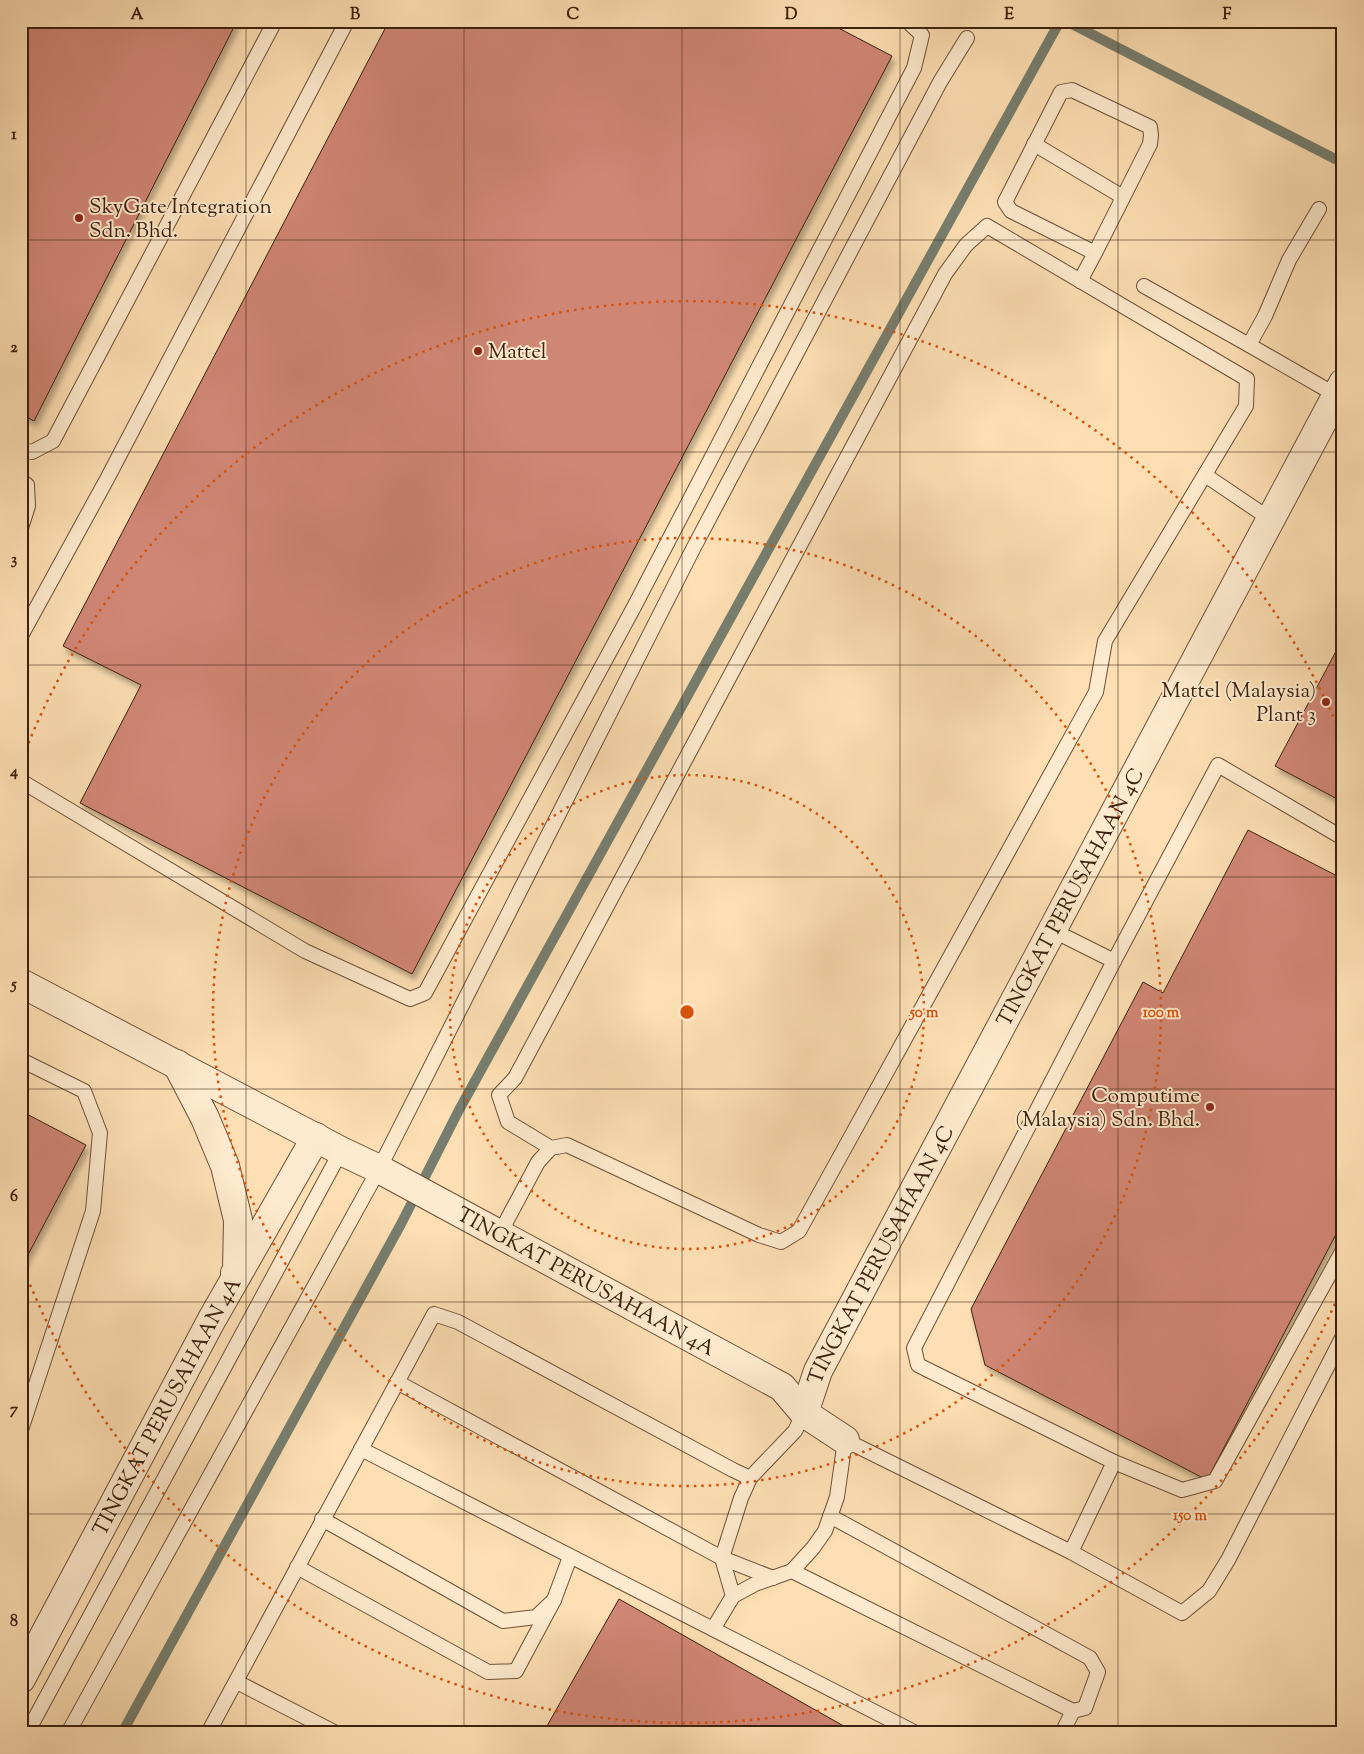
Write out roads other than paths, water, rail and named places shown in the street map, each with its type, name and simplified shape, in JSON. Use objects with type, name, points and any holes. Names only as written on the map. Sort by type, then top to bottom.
[{"type":"street","name":"TINGKAT PERUSAHAAN 4C","points":[[804,1413],[818,1371],[1339,389]]},
{"type":"street","name":"TINGKAT PERUSAHAAN 4A","points":[[21,983],[500,1233],[782,1387],[804,1413],[845,1440]]},
{"type":"street","points":[[177,1064],[205,1118],[225,1166],[238,1220],[237,1270],[211,1321]]},
{"type":"street","name":"TINGKAT PERUSAHAAN 4A","points":[[21,1679],[211,1321],[316,1137]]},
{"type":"lane","points":[[21,450],[32,452],[53,441],[274,21]]},
{"type":"lane","points":[[21,636],[108,479],[346,21]]},
{"type":"lane","points":[[21,781],[304,951],[410,1000],[425,993],[634,607],[914,68],[922,35],[907,21]]},
{"type":"lane","points":[[68,1733],[379,1169],[693,549],[940,82],[967,38]]},
{"type":"lane","points":[[1080,281],[1095,253],[1150,144],[1151,135],[1150,127],[1072,90],[1061,92],[1005,202],[1011,211],[1095,253]]},
{"type":"lane","points":[[1034,144],[1123,197]]},
{"type":"lane","points":[[1249,345],[1265,316],[1289,260],[1319,209]]},
{"type":"lane","points":[[500,1233],[538,1162],[551,1148],[567,1145],[759,1235],[781,1242],[799,1231],[1096,692],[1105,641],[1246,406],[1247,379],[987,226],[966,245],[945,274],[515,1078],[499,1095],[508,1122],[551,1148]]},
{"type":"lane","points":[[1144,286],[1249,345],[1339,389]]},
{"type":"lane","points":[[1205,475],[1270,519]]},
{"type":"lane","points":[[21,482],[27,485],[28,506],[21,528]]},
{"type":"lane","points":[[1343,838],[1218,765],[1114,961],[914,1348],[918,1365],[1114,1462],[1182,1490],[1215,1481],[1343,1250]]},
{"type":"lane","points":[[1052,930],[1114,961]]},
{"type":"lane","points":[[21,1060],[84,1091],[100,1133],[93,1211],[21,1430]]},
{"type":"lane","points":[[27,1733],[341,1151]]},
{"type":"lane","points":[[208,1733],[434,1314],[458,1322],[750,1478]]},
{"type":"lane","points":[[713,1629],[733,1596],[755,1584],[792,1571],[813,1548],[825,1531],[837,1497],[845,1440],[1071,1552],[1182,1613],[1210,1591],[1228,1560],[1343,1336]]},
{"type":"lane","points":[[397,1382],[722,1558],[773,1578]]},
{"type":"lane","points":[[733,1596],[722,1558],[741,1498],[750,1478],[795,1431],[804,1413]]},
{"type":"lane","points":[[361,1449],[916,1733]]},
{"type":"lane","points":[[1071,1552],[1114,1462]]},
{"type":"lane","points":[[792,1571],[1073,1711],[1086,1708],[1098,1672],[1090,1658],[830,1516]]},
{"type":"lane","points":[[322,1519],[503,1621],[536,1617],[554,1600]]},
{"type":"lane","points":[[297,1567],[488,1672],[516,1671],[554,1600],[570,1557]]},
{"type":"lane","points":[[237,1682],[336,1733]]},
{"type":"lane","points":[[1062,1733],[1073,1711]]},
{"type":"waterway","points":[[122,1733],[401,1224],[459,1110],[1060,21]]},
{"type":"waterway","points":[[1066,21],[1343,163]]},
{"type":"place","name":"SkyGate Integration Sdn. Bhd.","points":[[79,218]]},
{"type":"place","name":"Mattel","points":[[478,351]]},
{"type":"place","name":"Mattel (Malaysia) Plant 3","points":[[1326,702]]},
{"type":"place","name":"Computime (Malaysia) Sdn. Bhd.","points":[[1210,1107]]}]
